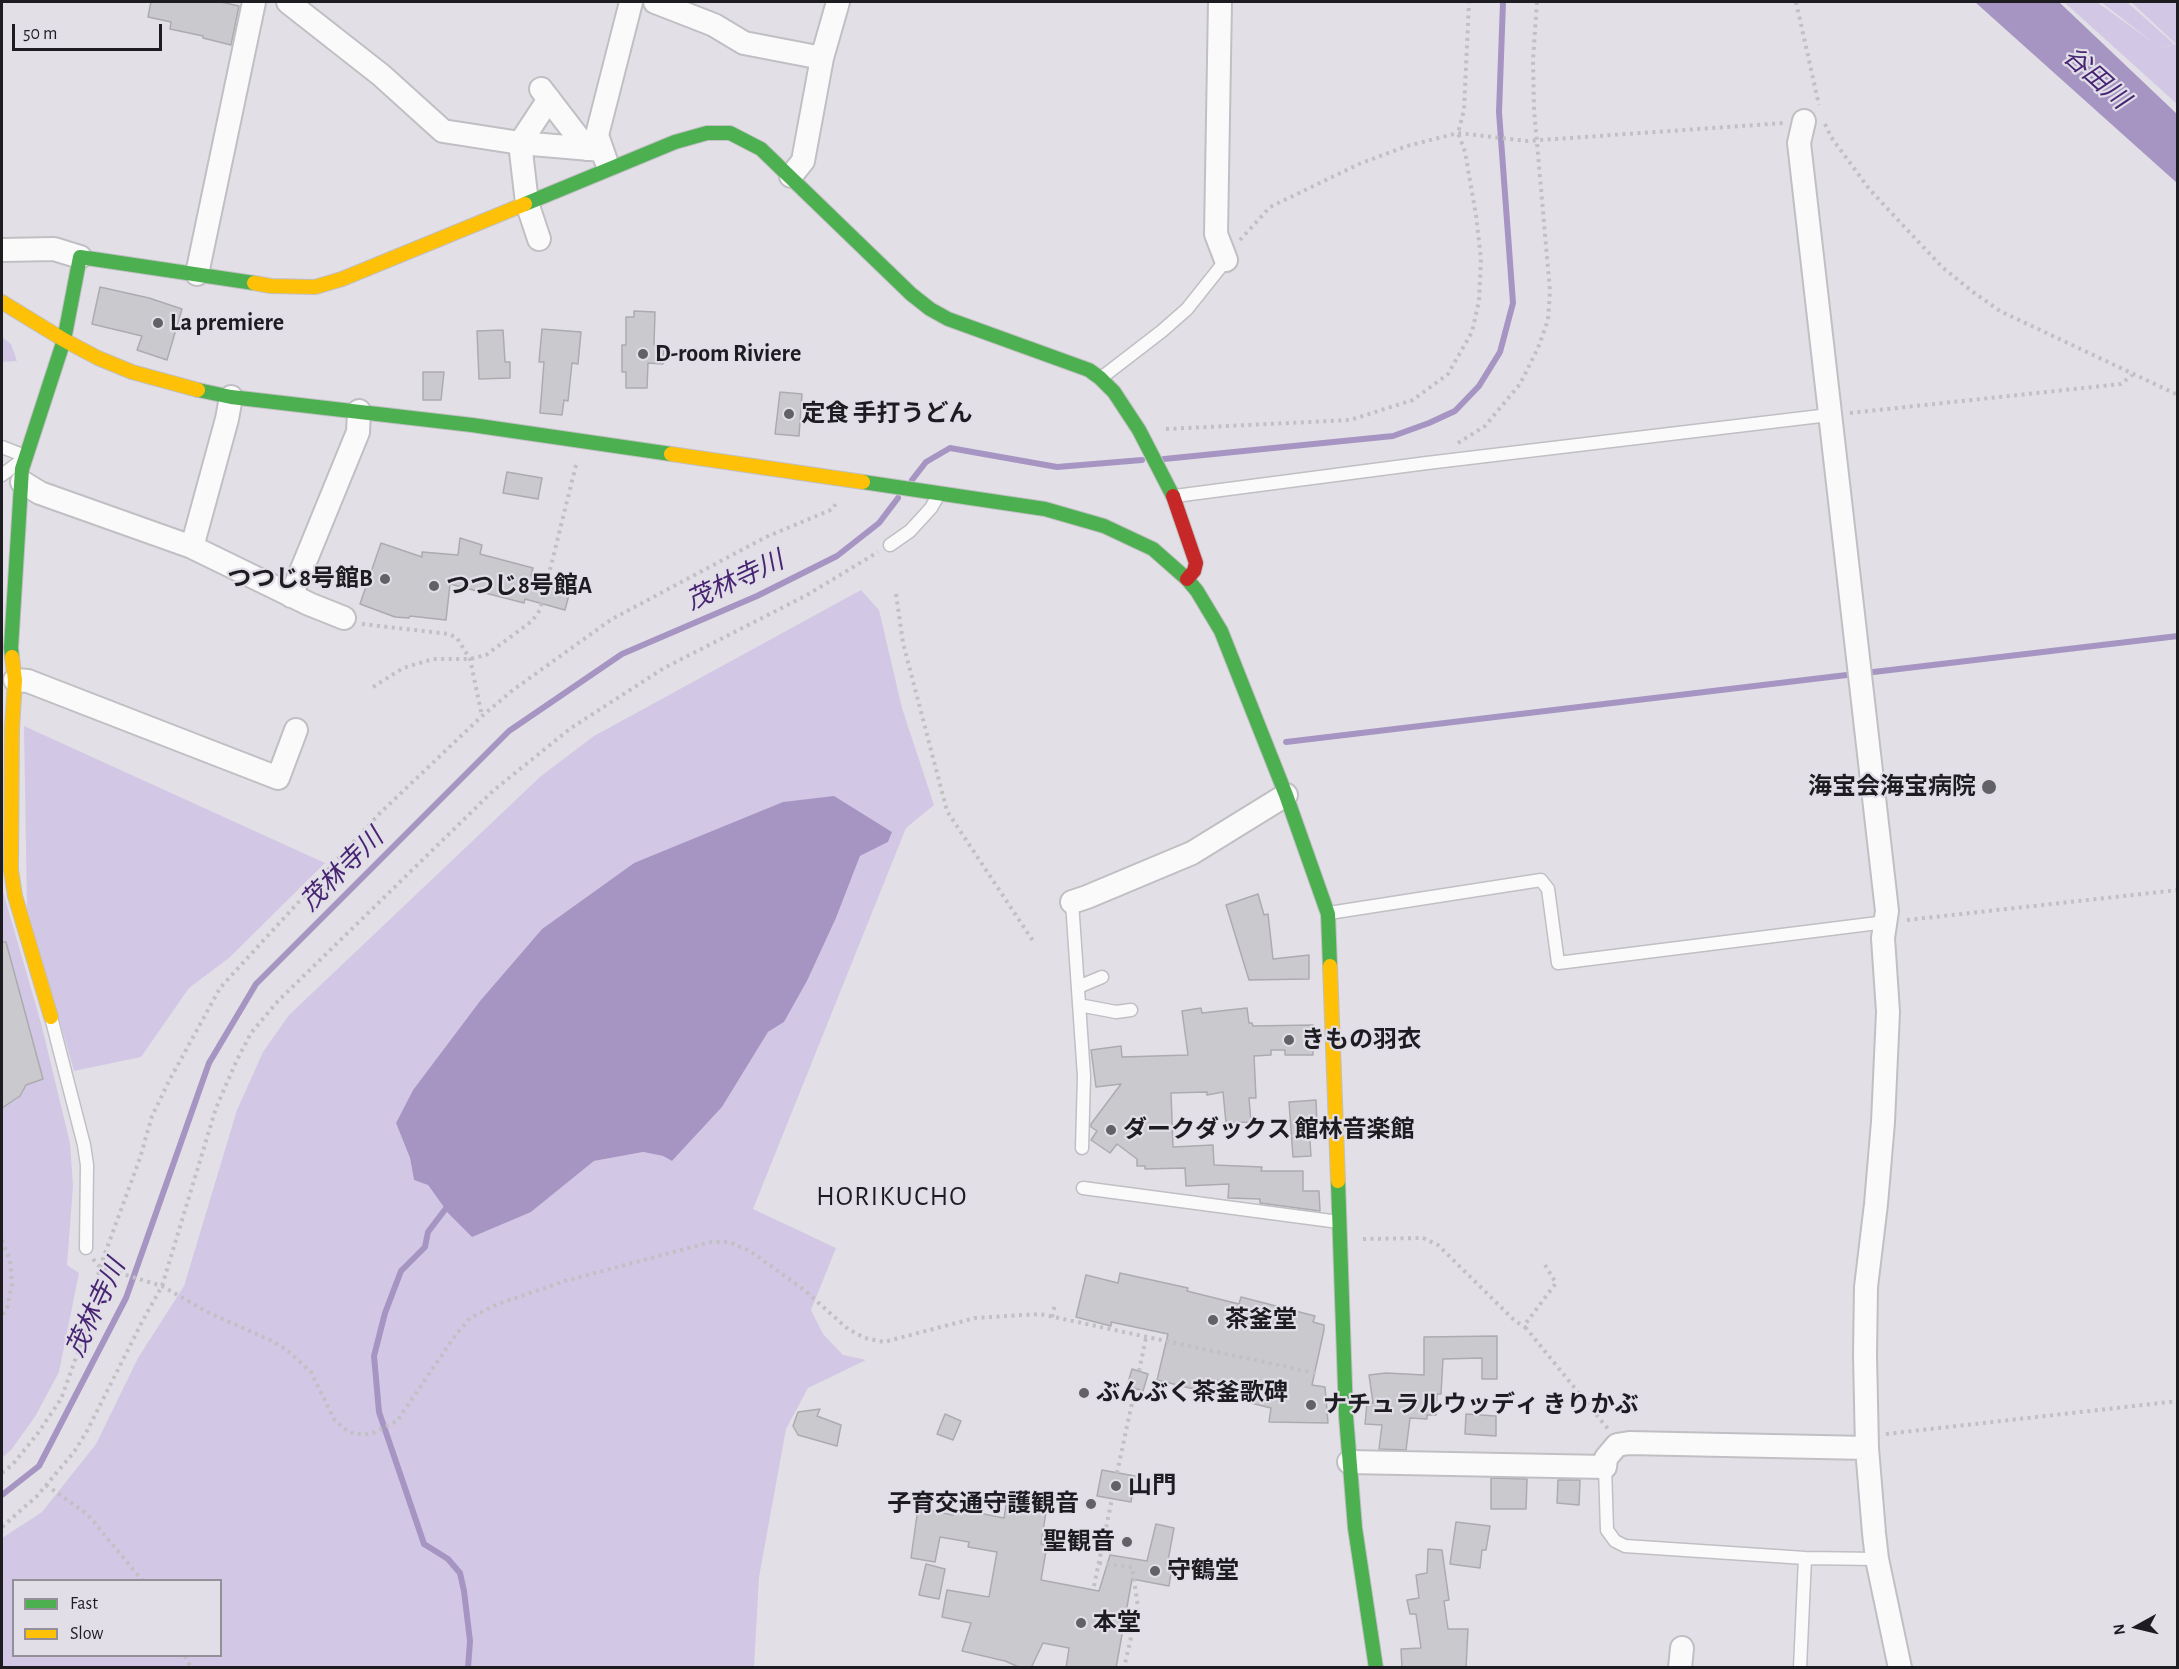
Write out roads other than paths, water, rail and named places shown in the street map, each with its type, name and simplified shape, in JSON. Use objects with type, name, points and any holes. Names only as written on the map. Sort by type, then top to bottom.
[{"type":"street","points":[[197,274],[254,2]]},
{"type":"street","points":[[288,2],[381,75],[443,131],[599,156],[707,133],[730,133],[761,149],[911,294],[930,309],[948,319],[1089,370],[1114,392],[1141,435],[1170,492],[1196,563],[1194,571],[1187,579]]},
{"type":"street","points":[[599,156],[597,135],[631,2]]},
{"type":"street","points":[[655,2],[714,25],[744,44],[822,58]]},
{"type":"street","points":[[791,176],[802,161],[822,58],[838,2]]},
{"type":"street","points":[[1220,2],[1216,234],[1226,260]]},
{"type":"street","points":[[539,238],[527,203],[520,143],[544,94],[599,156]]},
{"type":"street","points":[[1816,116],[1799,143],[1887,911],[1883,938],[1888,1012],[1876,1204],[1866,1287],[1865,1355],[1867,1442],[1877,1559],[1900,1668]]},
{"type":"street","points":[[2,250],[54,249],[80,257],[271,286],[315,287],[342,279],[527,203],[599,156]]},
{"type":"street","points":[[51,1017],[15,896],[11,870],[12,728],[15,680],[11,648],[12,478],[22,469],[63,340],[80,257]]},
{"type":"street","points":[[2,302],[63,340],[132,372],[168,383],[231,397],[359,411],[582,441],[1045,509],[1104,526],[1153,549],[1187,579],[1197,591],[1221,631],[1286,795],[1328,914],[1349,1462],[1355,1528],[1376,1668]]},
{"type":"street","points":[[192,547],[231,397]]},
{"type":"street","points":[[291,596],[358,432],[359,411]]},
{"type":"street","points":[[12,478],[40,493],[192,547],[291,596],[344,618]]},
{"type":"street","points":[[15,680],[28,681],[278,778],[296,730]]},
{"type":"street","points":[[1072,902],[1192,853],[1286,795]]},
{"type":"street","points":[[1349,1462],[1605,1467],[1606,1458],[1617,1445],[1629,1443],[1867,1442]]},
{"type":"lane","points":[[1100,378],[1187,309],[1226,260]]},
{"type":"lane","points":[[1170,492],[1829,415]]},
{"type":"lane","points":[[2,447],[26,457],[12,478]]},
{"type":"lane","points":[[890,545],[909,531],[931,508],[941,493]]},
{"type":"lane","points":[[1328,914],[1541,880],[1548,889],[1558,963],[1886,922]]},
{"type":"lane","points":[[1072,902],[1084,1076],[1082,1148]]},
{"type":"lane","points":[[1078,987],[1102,977]]},
{"type":"lane","points":[[1079,1005],[1116,1012],[1131,1010]]},
{"type":"lane","points":[[51,1017],[84,1145],[87,1165],[86,1248]]},
{"type":"lane","points":[[1083,1188],[1340,1223]]},
{"type":"lane","points":[[1605,1467],[1607,1530],[1615,1540],[1625,1546],[1805,1558],[1877,1559]]},
{"type":"lane","points":[[1800,1668],[1805,1558]]},
{"type":"water","name":"谷田川","points":[[1975,2],[2059,2],[2177,114],[2177,183]]},
{"type":"water","points":[[834,796],[892,832],[888,842],[860,856],[836,918],[807,981],[784,1022],[768,1032],[722,1107],[672,1161],[663,1156],[643,1152],[594,1161],[531,1212],[472,1237],[448,1213],[428,1185],[414,1180],[410,1158],[396,1123],[413,1090],[480,1001],[542,929],[634,863],[783,802]]},
{"type":"waterway","points":[[1164,459],[1393,436],[1455,411],[1479,386],[1500,352],[1513,303],[1499,112],[1503,2]]},
{"type":"waterway","points":[[912,480],[926,462],[950,448],[1057,467],[1142,460]]},
{"type":"waterway","name":"茂林寺川","points":[[2,1495],[39,1466],[126,1298],[209,1063],[256,984],[509,731],[622,654],[757,596],[837,556],[879,523],[898,498]]},
{"type":"waterway","points":[[1865,673],[2178,636]]},
{"type":"waterway","points":[[1286,742],[1855,674]]},
{"type":"waterway","points":[[450,1203],[428,1232],[425,1247],[401,1271],[385,1313],[374,1356],[379,1412],[424,1544],[448,1559],[460,1573],[470,1641],[468,1668]]},
{"type":"place","name":"La premiere","points":[[158,323]]},
{"type":"place","name":"D-room Riviere","points":[[643,354]]},
{"type":"place","name":"定食 手打うどん","points":[[789,414]]},
{"type":"place","name":"つつじ8号館B","points":[[385,579]]},
{"type":"place","name":"つつじ8号館A","points":[[434,586]]},
{"type":"place","name":"海宝会海宝病院","points":[[1989,787]]},
{"type":"place","name":"きもの羽衣","points":[[1289,1040]]},
{"type":"place","name":"ダークダックス 館林音楽館","points":[[1111,1130]]},
{"type":"place","name":"茶釜堂","points":[[1213,1320]]},
{"type":"place","name":"ぶんぶく茶釜歌碑","points":[[1084,1393]]},
{"type":"place","name":"ナチュラルウッディ きりかぶ","points":[[1311,1405]]},
{"type":"place","name":"山門","points":[[1116,1486]]},
{"type":"place","name":"子育交通守護観音","points":[[1091,1504]]},
{"type":"place","name":"聖観音","points":[[1127,1542]]},
{"type":"place","name":"守鶴堂","points":[[1155,1571]]},
{"type":"place","name":"本堂","points":[[1081,1623]]},
{"type":"district","name":"HORIKUCHO","points":[[892,1197]]}]
